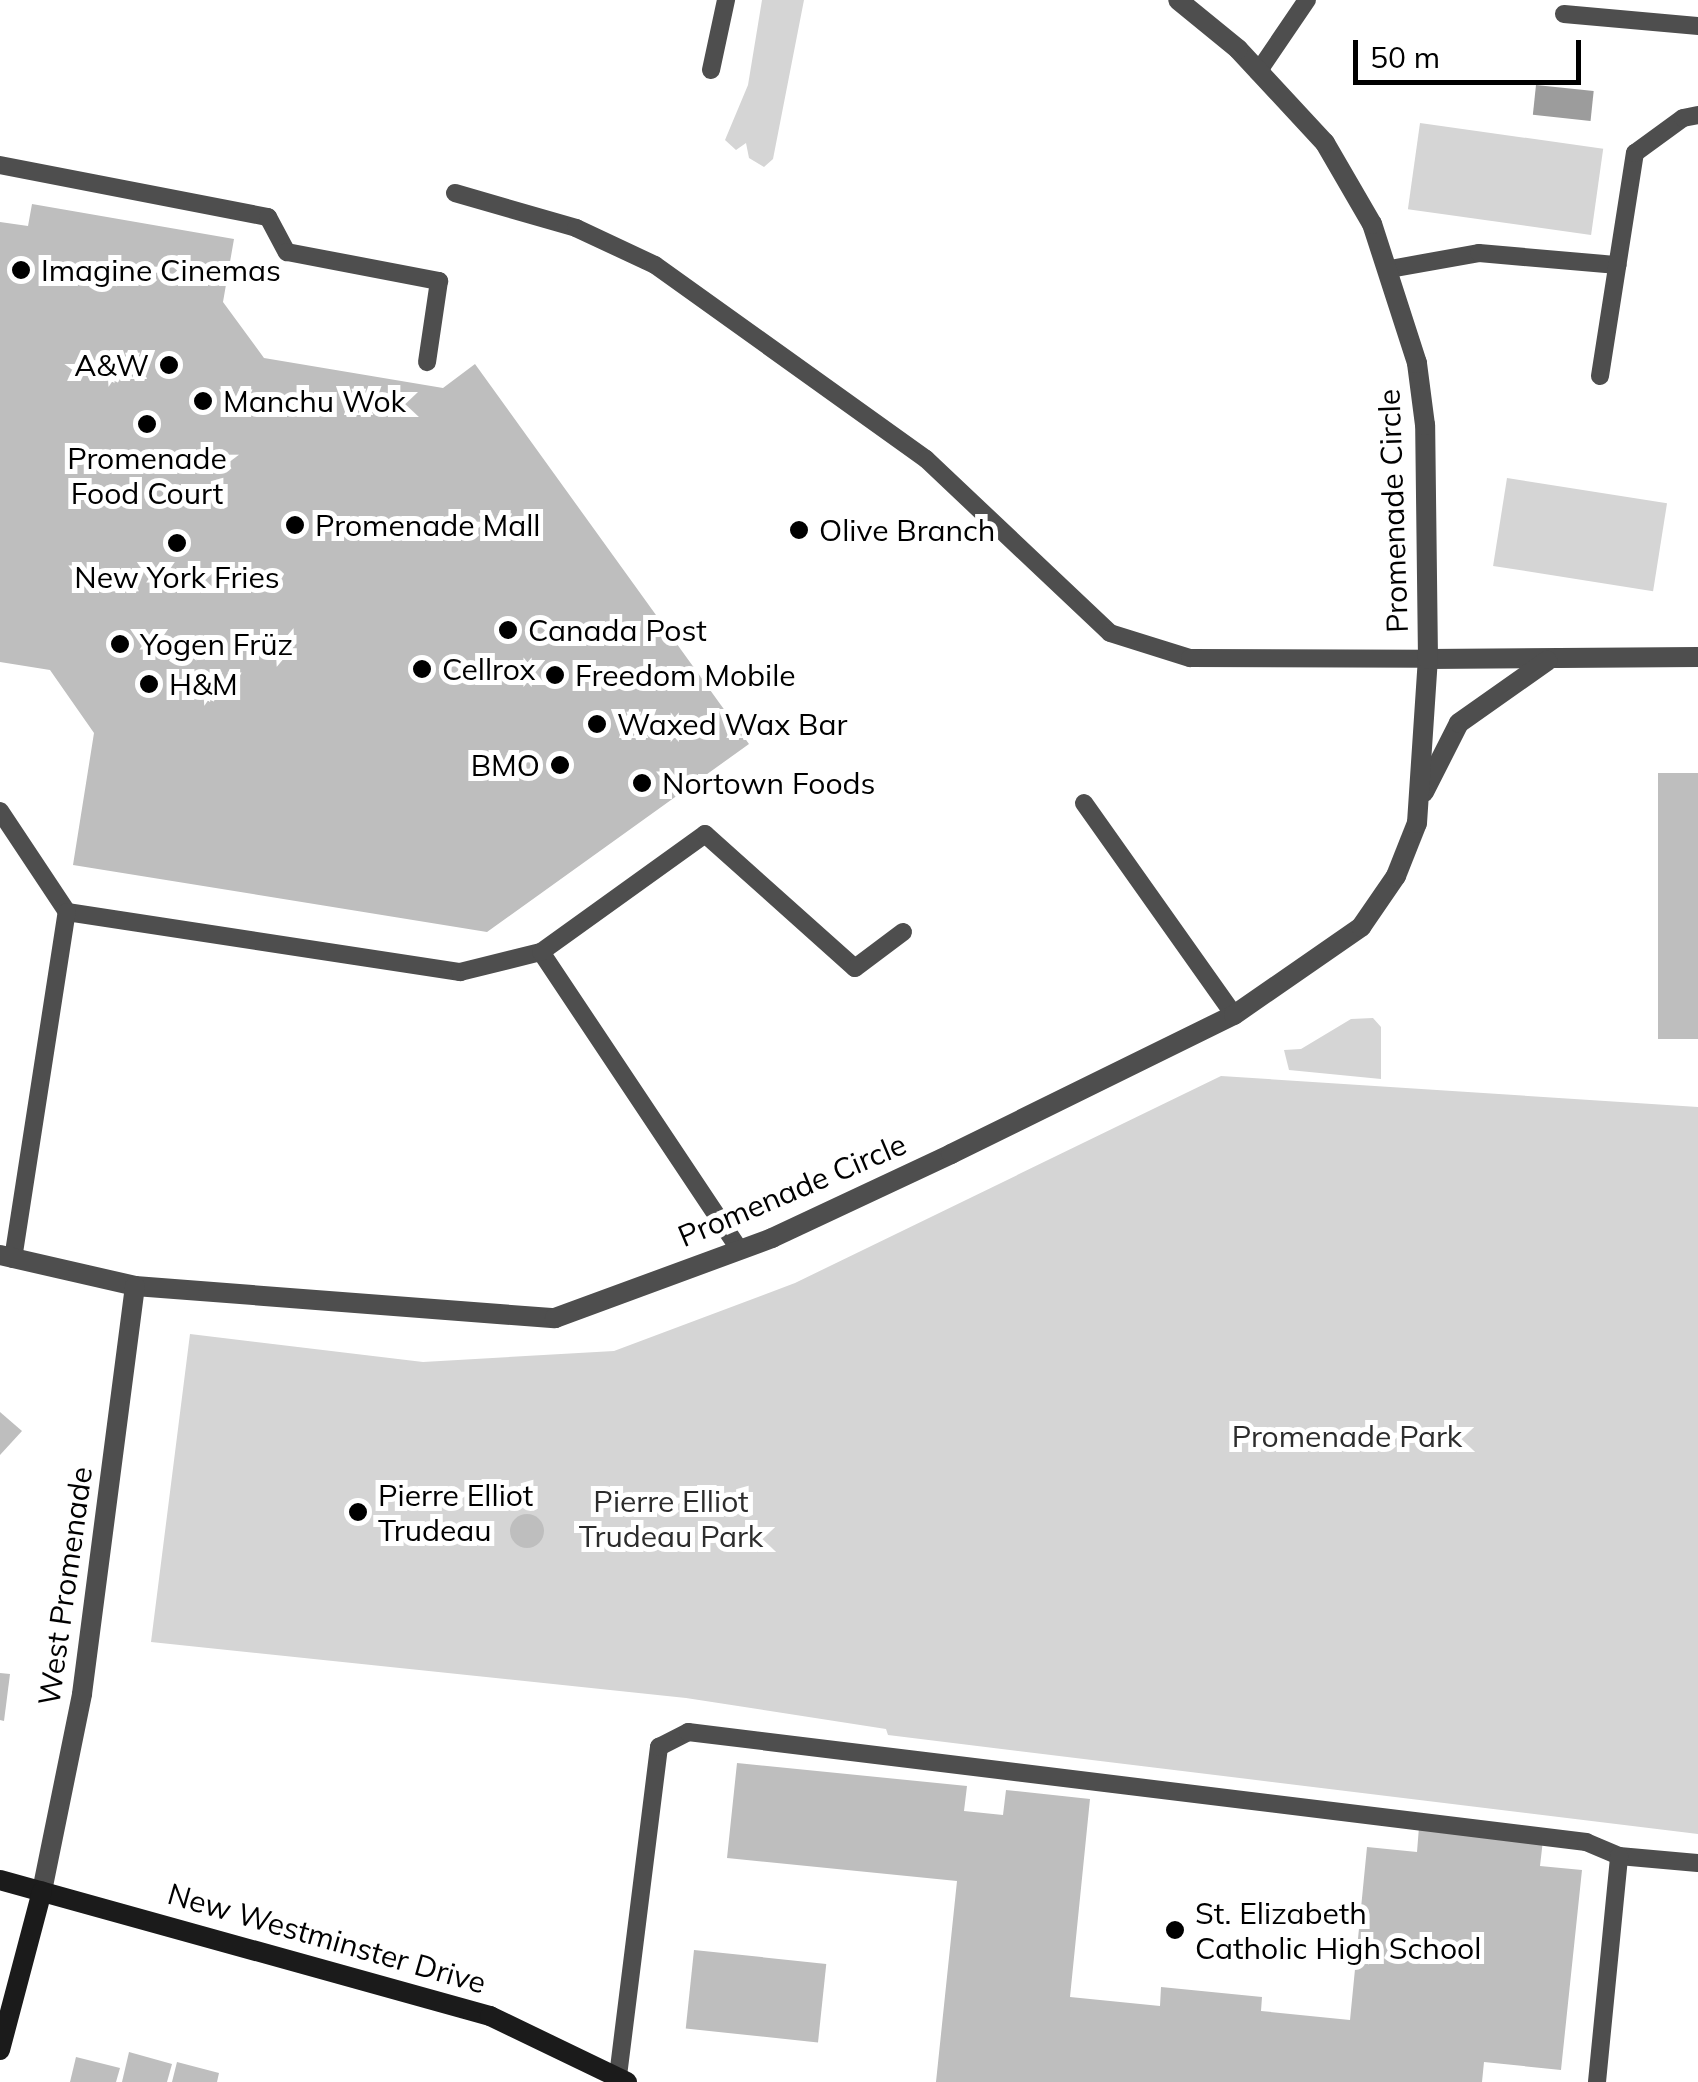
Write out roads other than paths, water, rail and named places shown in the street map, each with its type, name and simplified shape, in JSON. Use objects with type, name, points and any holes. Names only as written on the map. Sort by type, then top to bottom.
[{"type":"street","name":"Promenade Circle","points":[[1178,0],[1258,72],[1326,143],[1390,268],[1417,363],[1425,425],[1428,659],[1418,803]]},
{"type":"street","points":[[1428,659],[1698,657]]},
{"type":"street","name":"Promenade Circle","points":[[7,1257],[135,1286],[555,1318],[738,1249],[1234,1015],[1361,927],[1396,876],[1418,803],[1459,723],[1494,692],[1551,659]]},
{"type":"street","name":"West Promenade","points":[[42,1891],[82,1694],[135,1286]]},
{"type":"street","name":"New Westminster Drive","points":[[0,1880],[490,2016],[622,2079]]},
{"type":"street","points":[[0,2050],[42,1891]]},
{"type":"lane","points":[[711,70],[726,0]]},
{"type":"lane","points":[[1258,72],[1307,0]]},
{"type":"lane","points":[[1564,14],[1698,26]]},
{"type":"lane","points":[[1600,376],[1635,153],[1684,118],[1698,115]]},
{"type":"lane","points":[[0,165],[268,216],[287,252],[439,281],[427,362]]},
{"type":"lane","points":[[454,193],[576,228],[655,265],[926,459],[1110,633],[1190,658],[1428,659]]},
{"type":"lane","points":[[1390,268],[1480,252],[1617,266]]},
{"type":"lane","points":[[1084,803],[1234,1015]]},
{"type":"lane","points":[[0,811],[67,912],[7,1257]]},
{"type":"lane","points":[[67,912],[460,972],[541,952],[706,834],[855,968],[903,932]]},
{"type":"lane","points":[[541,952],[738,1249]]},
{"type":"lane","points":[[622,2079],[659,1748],[688,1732],[1586,1842],[1620,1856],[1698,1863]]},
{"type":"lane","points":[[1597,2082],[1620,1856]]},
{"type":"place","name":"Imagine Cinemas","points":[[21,270]]},
{"type":"place","name":"A&W","points":[[169,365]]},
{"type":"place","name":"Manchu Wok","points":[[203,401]]},
{"type":"place","name":"Promenade Food Court","points":[[147,424]]},
{"type":"place","name":"Promenade Mall","points":[[295,525]]},
{"type":"place","name":"Olive Branch","points":[[799,530]]},
{"type":"place","name":"New York Fries","points":[[177,543]]},
{"type":"place","name":"Canada Post","points":[[508,630]]},
{"type":"place","name":"Yogen Früz","points":[[120,644]]},
{"type":"place","name":"Cellrox","points":[[422,669]]},
{"type":"place","name":"Freedom Mobile","points":[[555,675]]},
{"type":"place","name":"H&M","points":[[149,684]]},
{"type":"place","name":"Waxed Wax Bar","points":[[597,724]]},
{"type":"place","name":"BMO","points":[[560,765]]},
{"type":"place","name":"Nortown Foods","points":[[642,783]]},
{"type":"place","name":"Pierre Elliot Trudeau","points":[[358,1512]]},
{"type":"place","name":"St. Elizabeth Catholic High School","points":[[1175,1930]]},
{"type":"park label","name":"Promenade Park","points":[[1347,1436]]},
{"type":"park label","name":"Pierre Elliot Trudeau Park","points":[[671,1518]]}]
